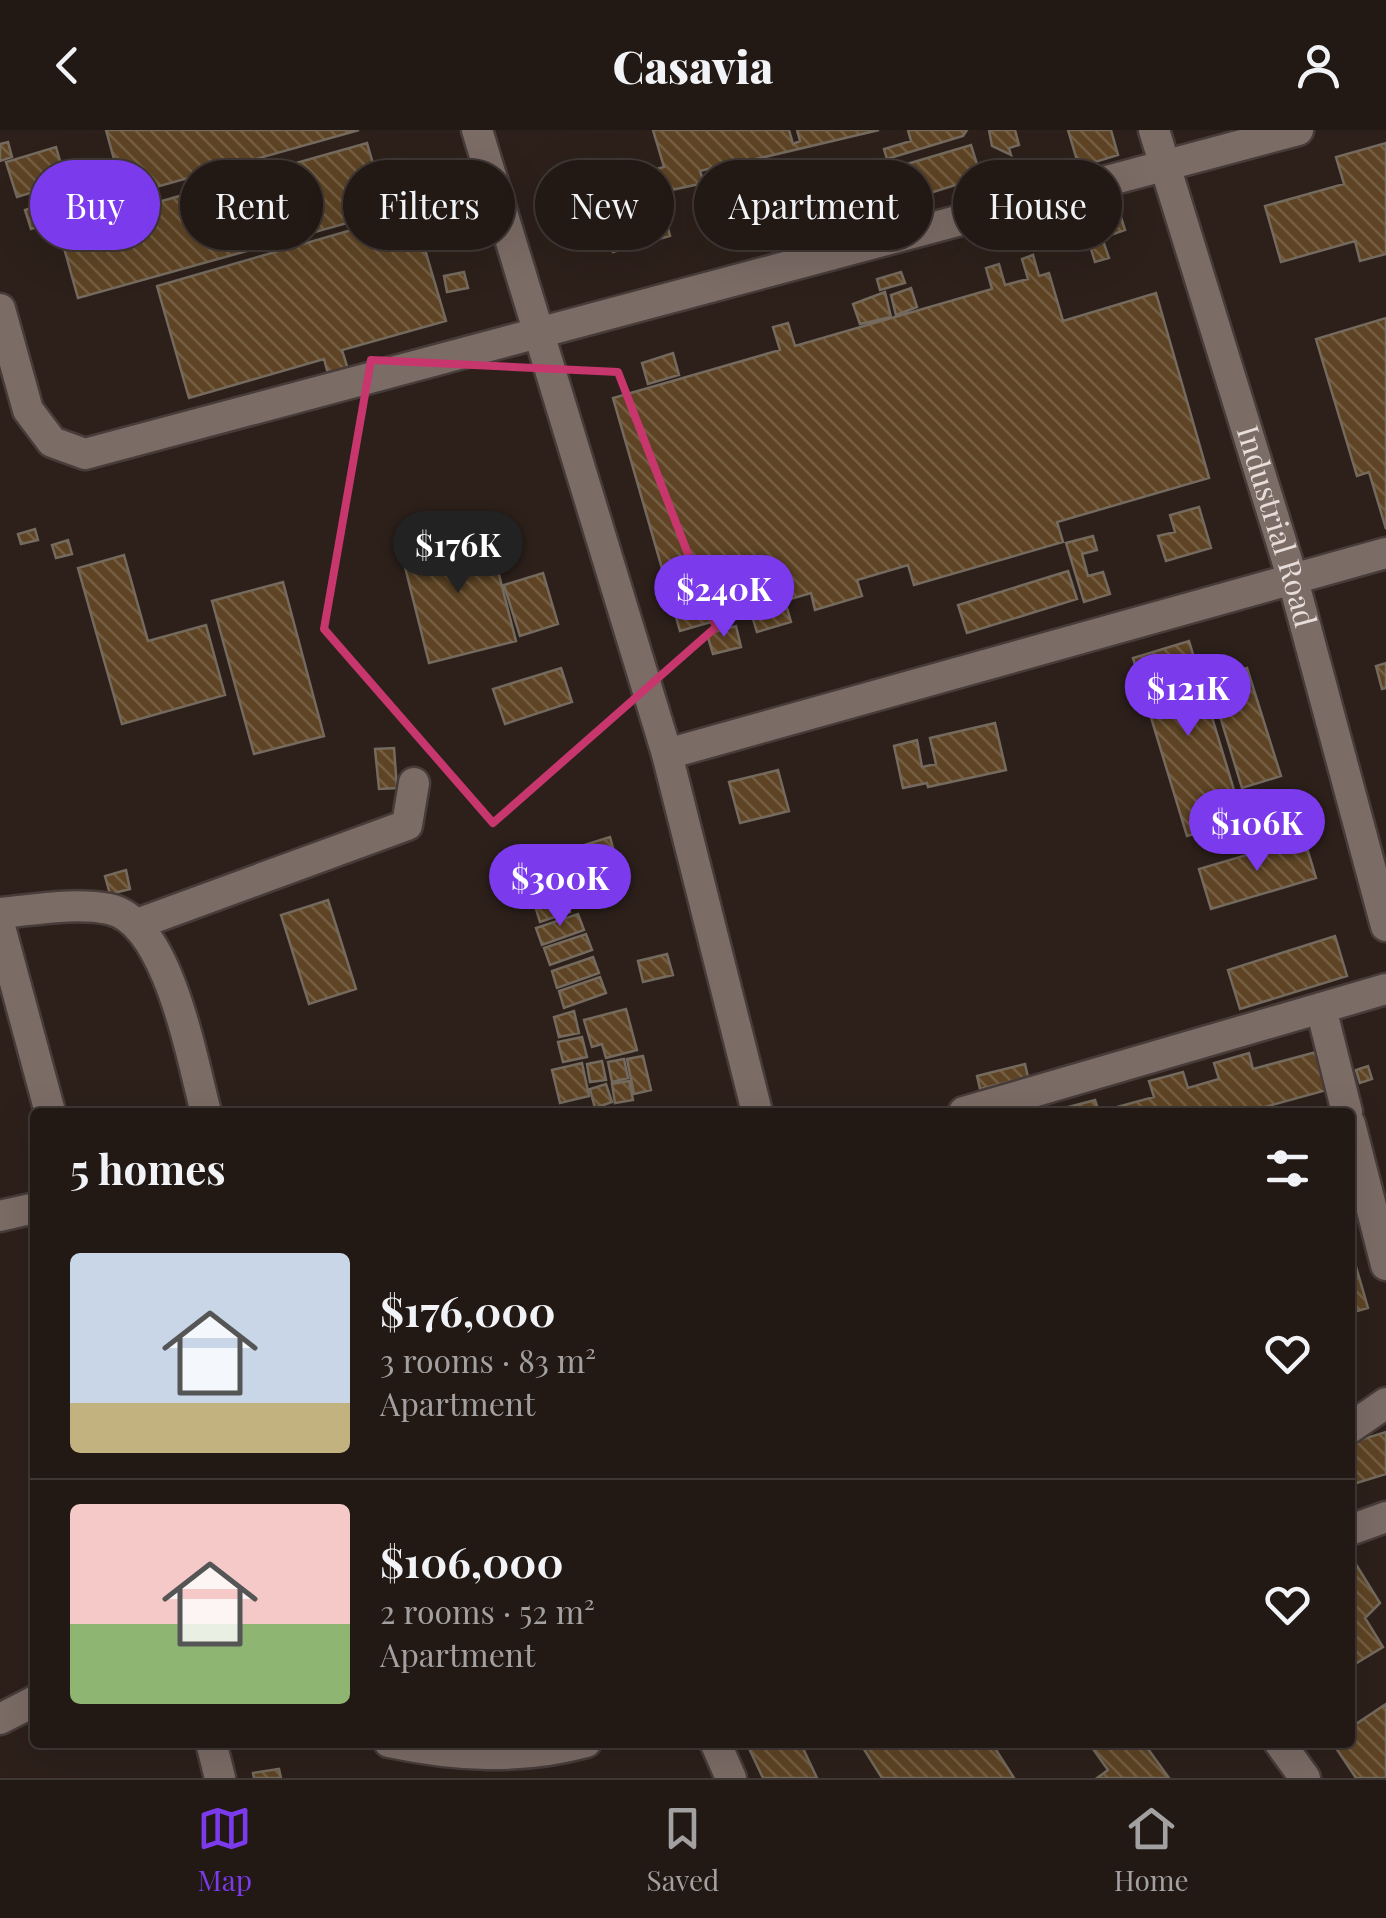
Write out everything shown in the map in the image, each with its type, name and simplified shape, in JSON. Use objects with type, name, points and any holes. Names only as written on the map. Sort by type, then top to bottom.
[{"type":"lane","points":[[478,130],[667,754],[757,1108]]},
{"type":"lane","name":"Industrial Road","points":[[1154,130],[1293,580],[1386,926]]},
{"type":"lane","points":[[0,308],[28,410],[52,442],[85,454],[1298,130]]},
{"type":"lane","points":[[667,754],[1386,553]]},
{"type":"lane","points":[[137,924],[407,825],[414,783]]},
{"type":"lane","points":[[0,913],[112,909],[137,924],[169,977],[205,1108]]},
{"type":"lane","points":[[0,927],[49,1108]]},
{"type":"lane","points":[[978,1108],[1386,989]]},
{"type":"lane","points":[[1320,1008],[1346,1108]]},
{"type":"lane","points":[[1355,1144],[1386,1265]]},
{"type":"lane","points":[[0,1216],[30,1209]]},
{"type":"lane","points":[[1355,1425],[1386,1403]]},
{"type":"lane","points":[[1355,1528],[1386,1517]]},
{"type":"lane","points":[[0,1719],[30,1704]]},
{"type":"lane","points":[[212,1748],[220,1778]]},
{"type":"lane","points":[[416,1748],[537,1756],[565,1748]]},
{"type":"lane","points":[[717,1748],[730,1778]]},
{"type":"lane","points":[[1283,1748],[1305,1778]]},
{"type":"highlighted area","points":[[371,360],[618,372],[716,627],[493,823],[324,629]]},
{"type":"building","points":[[106,130],[359,130],[252,160],[180,160],[180,180],[160,186],[160,160],[114,160]]},
{"type":"building","points":[[653,130],[789,130],[793,144],[800,141],[797,130],[879,130],[752,160],[694,160],[694,185],[674,189],[674,160],[662,160]]},
{"type":"building","points":[[908,130],[967,130],[963,136],[887,159],[884,149],[911,141]]},
{"type":"building","points":[[989,130],[1015,130],[1019,145],[1009,148],[1011,155],[992,146]]},
{"type":"building","points":[[1068,130],[1111,130],[1118,155],[1102,160],[1077,160]]},
{"type":"building","points":[[8,142],[12,157],[0,161],[0,144]]},
{"type":"building","points":[[367,143],[372,160],[343,160],[343,224],[323,230],[323,160],[307,160]]},
{"type":"building","points":[[1386,143],[1386,254],[1360,261],[1355,241],[1281,262],[1265,206],[1344,184],[1336,157]]},
{"type":"building","points":[[971,145],[976,160],[953,160],[953,186],[933,192],[933,160],[920,160]]},
{"type":"building","points":[[56,147],[60,160],[30,160],[30,193],[17,197],[6,162]]},
{"type":"building","points":[[180,196],[180,250],[250,250],[78,298],[65,250],[160,250],[160,201]]},
{"type":"building","points":[[343,232],[343,250],[425,250],[446,321],[342,350],[351,379],[331,385],[324,359],[189,398],[157,286],[282,250],[323,250],[323,238]]},
{"type":"building","points":[[1091,250],[1106,250],[1109,258],[1095,262]]},
{"type":"building","points":[[1033,255],[1039,276],[1049,273],[1063,321],[1156,293],[1209,478],[1057,522],[1063,542],[914,585],[908,565],[857,580],[862,596],[815,610],[811,593],[680,631],[613,398],[780,350],[773,327],[788,323],[795,346],[992,289],[986,268],[999,264],[1005,285],[1028,279],[1022,259]]},
{"type":"building","points":[[464,272],[468,288],[447,292],[444,276]]},
{"type":"building","points":[[901,272],[905,283],[880,290],[877,279]]},
{"type":"building","points":[[911,288],[917,307],[896,315],[891,295]]},
{"type":"building","points":[[885,292],[891,317],[860,324],[853,304]]},
{"type":"building","points":[[1386,318],[1386,529],[1369,472],[1357,476],[1316,339]]},
{"type":"building","points":[[673,353],[679,375],[648,384],[642,363]]},
{"type":"building","points":[[1199,507],[1211,548],[1166,561],[1158,536],[1175,532],[1170,515]]},
{"type":"building","points":[[487,528],[516,641],[429,663],[401,551]]},
{"type":"building","points":[[35,529],[38,540],[21,544],[18,534]]},
{"type":"building","points":[[1093,536],[1097,550],[1082,554],[1088,576],[1103,572],[1110,594],[1084,602],[1066,543]]},
{"type":"building","points":[[68,540],[72,554],[56,558],[52,545]]},
{"type":"building","points":[[124,555],[148,641],[206,625],[225,695],[122,724],[78,568]]},
{"type":"building","points":[[1068,571],[1077,599],[967,633],[958,605]]},
{"type":"building","points":[[543,573],[558,624],[520,636],[504,585]]},
{"type":"building","points":[[283,582],[324,736],[254,754],[212,601]]},
{"type":"building","points":[[787,608],[791,622],[757,632],[753,619]]},
{"type":"building","points":[[736,626],[741,647],[713,654],[707,634]]},
{"type":"building","points":[[1189,641],[1243,820],[1187,836],[1133,658]]},
{"type":"building","points":[[1386,663],[1386,688],[1382,689],[1376,666]]},
{"type":"building","points":[[561,668],[572,702],[505,724],[493,689]]},
{"type":"building","points":[[1247,668],[1281,776],[1242,788],[1209,680]]},
{"type":"building","points":[[995,723],[1006,770],[928,787],[927,783],[903,788],[894,746],[917,740],[922,767],[936,764],[930,738]]},
{"type":"building","points":[[394,748],[397,788],[379,789],[375,749]]},
{"type":"building","points":[[778,770],[789,811],[740,823],[729,782]]},
{"type":"building","points":[[610,837],[625,892],[599,899],[584,845]]},
{"type":"building","points":[[1304,838],[1316,878],[1211,909],[1199,869]]},
{"type":"building","points":[[562,857],[569,876],[528,891],[521,872]]},
{"type":"building","points":[[126,870],[130,889],[110,894],[105,876]]},
{"type":"building","points":[[562,887],[570,912],[540,922],[532,896]]},
{"type":"building","points":[[328,900],[356,989],[309,1004],[281,915]]},
{"type":"building","points":[[578,914],[584,930],[542,945],[536,928]]},
{"type":"building","points":[[586,934],[592,950],[550,965],[544,948]]},
{"type":"building","points":[[1335,936],[1347,976],[1240,1009],[1228,970]]},
{"type":"building","points":[[667,954],[673,975],[643,982],[638,961]]},
{"type":"building","points":[[593,957],[599,973],[557,988],[552,971]]},
{"type":"building","points":[[600,977],[606,993],[564,1008],[559,991]]},
{"type":"building","points":[[626,1009],[637,1050],[606,1058],[602,1044],[592,1047],[584,1020]]},
{"type":"building","points":[[574,1011],[579,1033],[559,1037],[554,1017]]},
{"type":"building","points":[[582,1037],[587,1057],[563,1062],[558,1042]]},
{"type":"building","points":[[1316,1052],[1327,1090],[1261,1108],[1114,1108],[1154,1097],[1149,1081],[1183,1072],[1188,1088],[1219,1079],[1214,1063],[1249,1053],[1253,1069]]},
{"type":"building","points":[[643,1056],[651,1090],[634,1094],[627,1059]]},
{"type":"building","points":[[624,1059],[628,1078],[612,1082],[608,1062]]},
{"type":"building","points":[[602,1061],[606,1080],[590,1082],[587,1064]]},
{"type":"building","points":[[582,1063],[589,1096],[560,1103],[552,1070]]},
{"type":"building","points":[[1025,1064],[1028,1077],[980,1089],[977,1076]]},
{"type":"building","points":[[1368,1066],[1372,1079],[1360,1083],[1356,1070]]},
{"type":"building","points":[[629,1081],[633,1100],[615,1103],[612,1084]]},
{"type":"building","points":[[606,1084],[612,1102],[595,1108],[590,1089]]},
{"type":"building","points":[[1095,1100],[1098,1108],[1065,1108]]},
{"type":"building","points":[[1355,1263],[1368,1308],[1355,1312]]},
{"type":"building","points":[[1386,1432],[1386,1474],[1355,1483],[1355,1441]]},
{"type":"building","points":[[1355,1563],[1380,1603],[1365,1618],[1383,1647],[1355,1664]]},
{"type":"building","points":[[1386,1704],[1386,1778],[1356,1778],[1336,1748],[1355,1748],[1355,1725]]},
{"type":"building","points":[[749,1748],[803,1748],[817,1778],[763,1778]]},
{"type":"building","points":[[863,1748],[995,1748],[1014,1778],[882,1778]]},
{"type":"building","points":[[1147,1748],[1169,1778],[1097,1778],[1108,1770],[1093,1749]]},
{"type":"building","points":[[279,1769],[281,1778],[254,1778],[253,1773]]}]
